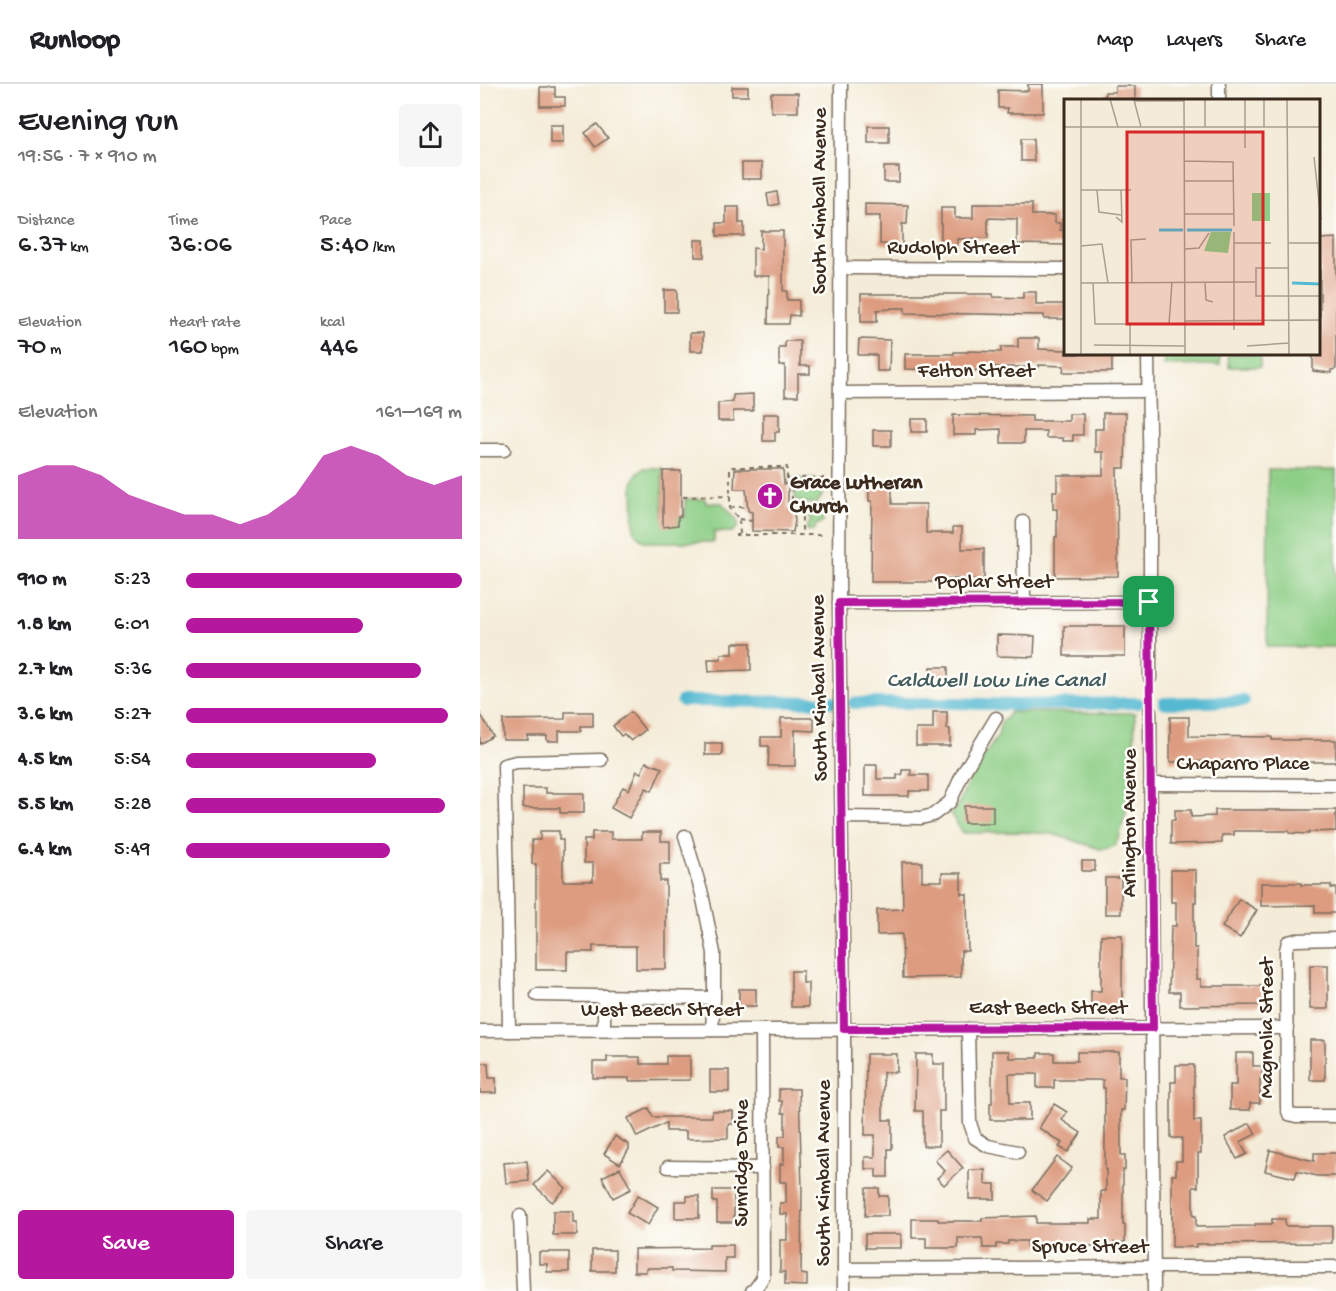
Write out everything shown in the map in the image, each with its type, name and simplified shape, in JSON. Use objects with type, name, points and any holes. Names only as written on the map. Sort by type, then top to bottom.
[{"type":"street","name":"South Kimball Avenue","points":[[841,84],[839,603],[844,1029],[844,1291]]},
{"type":"street","name":"Rudolph Street","points":[[840,268],[1064,269]]},
{"type":"street","points":[[1148,356],[1150,678]]},
{"type":"street","name":"Felton Street","points":[[840,393],[1148,391]]},
{"type":"street","points":[[480,450],[504,450]]},
{"type":"street","points":[[1023,522],[1024,602]]},
{"type":"street","name":"Poplar Street","points":[[839,603],[1149,602]]},
{"type":"street","name":"Arlington Avenue","points":[[1150,711],[1154,1291]]},
{"type":"street","points":[[842,817],[921,818],[933,815],[950,802],[962,775],[996,718]]},
{"type":"street","points":[[509,1031],[504,765],[516,762],[601,760]]},
{"type":"street","name":"Chaparro Place","points":[[1150,784],[1336,785]]},
{"type":"street","points":[[685,836],[702,894],[714,953],[712,1030]]},
{"type":"street","name":"Magnolia Street","points":[[1336,939],[1296,940],[1288,942],[1286,950],[1287,1108],[1289,1114],[1296,1116],[1336,1116]]},
{"type":"street","points":[[537,995],[714,998]]},
{"type":"street","points":[[604,996],[604,1030]]},
{"type":"street","name":"East Beech Street","points":[[844,1029],[1287,1028]]},
{"type":"street","name":"West Beech Street","points":[[480,1031],[844,1029]]},
{"type":"street","points":[[969,1029],[970,1124],[975,1138],[988,1146],[1018,1152]]},
{"type":"street","name":"Sunridge Drive","points":[[752,1291],[763,1278],[762,1030]]},
{"type":"street","points":[[669,1167],[763,1168]]},
{"type":"street","points":[[520,1216],[523,1291]]},
{"type":"street","name":"Spruce Street","points":[[844,1269],[1336,1267]]},
{"type":"path","points":[[740,534],[739,519],[730,509],[730,467],[787,467],[787,478],[825,478]]},
{"type":"path","points":[[792,478],[792,500],[800,507],[802,535]]},
{"type":"path","points":[[683,497],[730,496]]},
{"type":"path","points":[[790,506],[824,505]]},
{"type":"path","points":[[730,507],[748,507]]},
{"type":"path","points":[[739,519],[752,521]]},
{"type":"path","points":[[735,535],[822,535]]},
{"type":"path","points":[[1150,678],[1150,711]]},
{"type":"green space","points":[[1164,356],[1220,356],[1220,365],[1164,366]]},
{"type":"green space","points":[[1228,356],[1260,356],[1260,367],[1229,367]]},
{"type":"green space","points":[[644,468],[662,468],[663,517],[685,517],[685,499],[705,499],[706,503],[722,503],[738,521],[738,527],[732,532],[714,532],[714,542],[649,542],[642,540],[634,532],[633,484],[636,475]]},
{"type":"green space","points":[[1268,470],[1336,470],[1336,647],[1267,647]]},
{"type":"green space","points":[[796,479],[815,479],[819,482],[822,496],[817,503],[804,503],[797,500],[794,493]]},
{"type":"green space","points":[[807,507],[817,507],[823,515],[822,523],[817,524],[813,531],[807,530],[811,521],[807,515]]},
{"type":"green space","points":[[1010,712],[1135,713],[1133,792],[1130,793],[1122,829],[1114,846],[1100,849],[1053,834],[962,833],[951,814],[957,807],[974,770],[998,736],[1001,722]]},
{"type":"building","points":[[1028,84],[1043,84],[1043,113],[1007,113],[1008,108],[998,108],[998,90],[1028,91]]},
{"type":"building","points":[[1115,86],[1135,86],[1135,99],[1105,99],[1105,92],[1115,92]]},
{"type":"building","points":[[540,87],[555,87],[555,97],[565,97],[565,106],[540,106]]},
{"type":"building","points":[[732,87],[748,87],[748,96],[732,96]]},
{"type":"building","points":[[771,93],[798,93],[798,112],[771,112]]},
{"type":"building","points":[[597,124],[608,138],[595,147],[585,133]]},
{"type":"building","points":[[550,125],[563,125],[563,143],[550,143]]},
{"type":"building","points":[[868,126],[889,126],[889,143],[868,143]]},
{"type":"building","points":[[1021,139],[1033,139],[1034,161],[1021,161]]},
{"type":"building","points":[[742,163],[762,163],[762,179],[742,179]]},
{"type":"building","points":[[884,167],[899,167],[899,182],[884,182]]},
{"type":"building","points":[[777,192],[779,204],[769,206],[767,194]]},
{"type":"building","points":[[865,204],[908,205],[907,224],[902,224],[902,245],[880,244],[880,216],[865,216]]},
{"type":"building","points":[[973,204],[1032,204],[1032,215],[1055,215],[1055,223],[1060,223],[1060,230],[1064,230],[1064,245],[1017,244],[1017,219],[988,218],[988,238],[957,239],[957,246],[941,246],[941,208],[955,208],[955,218],[973,218]]},
{"type":"building","points":[[726,207],[739,207],[739,223],[744,223],[744,236],[717,236],[717,223],[726,223]]},
{"type":"building","points":[[761,231],[783,231],[783,291],[787,291],[787,300],[799,300],[799,316],[790,315],[789,324],[768,324],[769,276],[753,276],[753,248],[761,249]]},
{"type":"building","points":[[1336,238],[1336,369],[1331,370],[1331,373],[1313,371],[1313,356],[1321,356],[1321,239]]},
{"type":"building","points":[[695,240],[704,240],[704,257],[695,257]]},
{"type":"building","points":[[664,290],[677,290],[677,312],[664,312]]},
{"type":"building","points":[[1023,292],[1036,292],[1036,304],[1064,304],[1064,319],[1044,319],[1044,315],[905,313],[905,308],[891,308],[877,310],[877,322],[861,322],[861,294],[993,294],[993,297],[1023,298]]},
{"type":"building","points":[[690,333],[703,333],[703,351],[690,351]]},
{"type":"building","points":[[1018,338],[1039,338],[1039,349],[1064,350],[1064,356],[1112,356],[1112,372],[1063,372],[1064,366],[1039,365],[1039,367],[990,367],[990,371],[905,369],[905,354],[1001,352],[1001,347],[1018,347]]},
{"type":"building","points":[[859,339],[890,340],[889,371],[877,371],[877,355],[858,355]]},
{"type":"building","points":[[785,341],[800,341],[800,366],[810,366],[810,374],[798,374],[798,396],[785,396],[785,365],[779,365],[779,347],[785,347]]},
{"type":"building","points":[[753,394],[753,411],[733,411],[733,421],[718,421],[718,403],[733,402],[733,395]]},
{"type":"building","points":[[1103,413],[1126,413],[1125,468],[1117,468],[1118,576],[1055,577],[1057,509],[1053,509],[1053,491],[1057,491],[1057,475],[1103,475],[1103,452],[1095,452],[1095,429],[1103,429]]},
{"type":"building","points":[[763,414],[779,414],[779,432],[775,432],[775,441],[763,441]]},
{"type":"building","points":[[1069,414],[1083,414],[1083,435],[1073,435],[1073,441],[1063,441],[1063,438],[1046,438],[1046,431],[1024,431],[1024,443],[1001,443],[1001,429],[976,430],[976,435],[953,435],[953,415],[1032,416],[1032,421],[1069,421]]},
{"type":"building","points":[[911,419],[927,419],[927,432],[911,432]]},
{"type":"building","points":[[873,430],[891,430],[891,446],[873,446]]},
{"type":"building","name":"Grace Lutheran Church","points":[[735,469],[783,469],[784,484],[788,484],[788,509],[793,510],[795,520],[793,532],[752,531],[752,512],[748,511],[746,489],[734,489]]},
{"type":"building","points":[[663,471],[681,471],[681,516],[678,516],[678,525],[663,527]]},
{"type":"building","points":[[869,482],[892,482],[892,504],[926,504],[926,533],[953,533],[953,527],[962,527],[962,549],[984,549],[984,579],[945,579],[945,582],[871,582],[872,501],[869,501]]},
{"type":"building","points":[[1064,626],[1125,626],[1125,656],[1064,656]]},
{"type":"building","points":[[997,635],[1035,636],[1034,657],[997,656]]},
{"type":"building","points":[[733,643],[751,643],[751,670],[709,672],[708,659],[721,659],[721,654],[733,654]]},
{"type":"building","points":[[930,667],[948,667],[948,680],[930,680]]},
{"type":"building","points":[[565,712],[593,712],[593,726],[581,726],[581,731],[559,731],[559,741],[547,741],[547,736],[528,736],[528,740],[503,740],[503,720],[565,719]]},
{"type":"building","points":[[631,712],[645,730],[631,741],[624,734],[621,736],[613,726]]},
{"type":"building","points":[[933,712],[947,712],[950,746],[916,746],[916,729],[933,729]]},
{"type":"building","points":[[480,713],[493,736],[480,744]]},
{"type":"building","points":[[1170,717],[1189,717],[1189,736],[1336,740],[1336,762],[1297,762],[1297,760],[1170,762]]},
{"type":"building","points":[[781,718],[814,718],[814,731],[795,730],[795,766],[768,766],[769,746],[761,746],[761,737],[781,737]]},
{"type":"building","points":[[705,743],[722,743],[722,755],[705,755]]},
{"type":"building","points":[[646,762],[662,768],[652,791],[646,788],[629,818],[611,808],[623,787],[629,790],[637,771],[641,773]]},
{"type":"building","points":[[865,765],[877,765],[877,779],[897,779],[897,775],[902,775],[902,770],[911,770],[911,775],[928,775],[928,791],[909,791],[909,796],[865,796]]},
{"type":"building","points":[[523,788],[546,788],[546,793],[584,793],[584,813],[560,813],[560,808],[523,808]]},
{"type":"building","points":[[964,806],[993,806],[993,823],[964,823]]},
{"type":"building","points":[[1175,810],[1191,810],[1191,817],[1215,816],[1215,810],[1336,810],[1336,831],[1309,832],[1309,834],[1289,833],[1289,831],[1234,831],[1234,835],[1222,835],[1222,843],[1171,844],[1171,820],[1175,820]]},
{"type":"building","points":[[540,831],[559,831],[559,840],[563,840],[563,881],[593,881],[593,863],[584,863],[584,840],[592,840],[592,832],[611,832],[611,839],[642,839],[642,832],[661,832],[661,841],[670,841],[670,864],[660,864],[660,881],[666,881],[666,969],[636,969],[636,946],[593,946],[593,952],[567,952],[567,970],[536,970],[536,864],[532,864],[532,840],[540,840]]},
{"type":"building","points":[[1082,861],[1095,861],[1095,871],[1082,871]]},
{"type":"building","points":[[902,862],[922,862],[922,881],[942,881],[942,873],[961,873],[961,894],[967,894],[968,951],[961,951],[961,977],[903,978],[902,934],[877,935],[877,910],[903,909]]},
{"type":"building","points":[[1171,870],[1196,870],[1194,948],[1197,948],[1197,979],[1201,979],[1201,986],[1263,986],[1263,1005],[1180,1006],[1180,992],[1169,992],[1171,926],[1176,926],[1176,902],[1171,902]]},
{"type":"building","points":[[1105,878],[1121,878],[1121,914],[1105,914]]},
{"type":"building","points":[[1261,883],[1331,885],[1331,888],[1336,888],[1336,913],[1315,913],[1315,905],[1261,906]]},
{"type":"building","points":[[1239,899],[1257,910],[1240,938],[1222,927]]},
{"type":"building","points":[[1101,935],[1122,935],[1122,1007],[1091,1007],[1091,991],[1101,991]]},
{"type":"building","points":[[1310,965],[1328,965],[1328,1009],[1310,1009]]},
{"type":"building","points":[[791,971],[803,971],[803,983],[808,983],[808,1007],[791,1007]]},
{"type":"building","points":[[739,989],[756,989],[756,1006],[739,1006]]},
{"type":"building","points":[[1310,1040],[1325,1040],[1325,1080],[1310,1080]]},
{"type":"building","points":[[992,1051],[1009,1051],[1009,1058],[1038,1058],[1038,1053],[1054,1053],[1054,1061],[1077,1061],[1077,1052],[1119,1052],[1119,1077],[1125,1077],[1124,1110],[1121,1110],[1121,1155],[1125,1155],[1123,1225],[1125,1225],[1125,1242],[1114,1242],[1114,1246],[1027,1247],[1027,1241],[1008,1241],[1008,1244],[996,1244],[996,1248],[983,1248],[982,1238],[958,1238],[958,1248],[926,1248],[926,1238],[912,1238],[912,1219],[982,1221],[982,1218],[1036,1216],[1036,1223],[1090,1223],[1090,1219],[1101,1219],[1101,1191],[1106,1191],[1103,1080],[1054,1080],[1054,1088],[1037,1088],[1037,1074],[1009,1074],[1010,1103],[1030,1103],[1030,1120],[990,1120]]},
{"type":"building","points":[[1236,1053],[1253,1053],[1253,1066],[1262,1066],[1260,1103],[1250,1103],[1250,1110],[1230,1110],[1230,1085],[1236,1085]]},
{"type":"building","points":[[866,1054],[897,1054],[897,1072],[883,1072],[883,1120],[892,1120],[892,1149],[888,1149],[888,1177],[876,1177],[876,1169],[865,1169],[865,1157],[875,1157],[875,1135],[865,1135]]},
{"type":"building","points":[[916,1054],[933,1054],[933,1064],[944,1064],[944,1111],[939,1111],[939,1146],[923,1146],[923,1111],[915,1111]]},
{"type":"building","points":[[666,1056],[690,1056],[690,1080],[629,1081],[629,1078],[593,1078],[593,1062],[607,1062],[607,1057],[640,1057],[640,1064],[666,1064]]},
{"type":"building","points":[[480,1063],[488,1063],[489,1078],[496,1078],[496,1093],[480,1093]]},
{"type":"building","points":[[1176,1065],[1194,1065],[1194,1121],[1201,1121],[1198,1187],[1193,1187],[1193,1216],[1196,1216],[1196,1227],[1255,1226],[1255,1224],[1272,1224],[1272,1219],[1285,1219],[1285,1226],[1332,1226],[1332,1243],[1196,1244],[1196,1247],[1172,1247],[1172,1175],[1176,1175],[1176,1161],[1182,1161],[1182,1138],[1171,1138],[1171,1082],[1176,1082]]},
{"type":"building","points":[[710,1070],[729,1070],[729,1092],[710,1092]]},
{"type":"building","points":[[779,1089],[799,1089],[802,1190],[801,1274],[807,1275],[807,1286],[785,1285],[785,1272],[780,1272],[780,1240],[787,1240],[787,1214],[780,1214],[780,1203],[786,1203],[786,1182],[780,1182],[780,1164],[784,1164],[784,1147],[779,1147],[779,1136],[785,1136],[785,1113],[782,1113],[782,1101],[779,1101]]},
{"type":"building","points":[[1054,1104],[1067,1112],[1062,1120],[1081,1133],[1068,1152],[1059,1147],[1062,1143],[1039,1128]]},
{"type":"building","points":[[649,1108],[653,1117],[712,1117],[712,1111],[733,1111],[733,1124],[728,1124],[728,1138],[686,1139],[686,1131],[666,1131],[666,1123],[637,1137],[628,1118]]},
{"type":"building","points":[[1250,1123],[1256,1134],[1240,1142],[1247,1154],[1237,1159],[1225,1137]]},
{"type":"building","points":[[615,1136],[629,1145],[620,1164],[604,1154]]},
{"type":"building","points":[[947,1150],[963,1168],[944,1185],[937,1178],[945,1171],[935,1160]]},
{"type":"building","points":[[1270,1150],[1314,1161],[1314,1153],[1336,1153],[1336,1176],[1317,1176],[1297,1171],[1295,1178],[1265,1171]]},
{"type":"building","points":[[1057,1157],[1072,1168],[1047,1201],[1032,1190]]},
{"type":"building","points":[[527,1161],[529,1181],[506,1183],[504,1163]]},
{"type":"building","points":[[620,1168],[631,1189],[613,1198],[602,1177]]},
{"type":"building","points":[[969,1170],[985,1170],[985,1184],[995,1184],[995,1199],[969,1199]]},
{"type":"building","points":[[548,1171],[566,1188],[552,1202],[534,1185]]},
{"type":"building","points":[[866,1188],[879,1188],[879,1196],[888,1196],[888,1216],[865,1216]]},
{"type":"building","points":[[713,1190],[734,1190],[734,1222],[717,1222],[717,1202],[713,1202]]},
{"type":"building","points":[[638,1195],[658,1207],[648,1225],[627,1213]]},
{"type":"building","points":[[687,1196],[699,1196],[699,1218],[675,1218],[675,1201],[687,1201]]},
{"type":"building","points":[[553,1211],[573,1211],[573,1222],[577,1222],[577,1235],[553,1235]]},
{"type":"building","points":[[865,1234],[901,1234],[901,1248],[865,1248]]},
{"type":"building","points":[[709,1245],[733,1245],[733,1258],[725,1258],[725,1272],[646,1268],[646,1272],[634,1272],[634,1249],[709,1248]]},
{"type":"building","points":[[592,1250],[615,1250],[615,1271],[592,1271]]},
{"type":"building","points":[[539,1252],[569,1252],[569,1272],[547,1272],[547,1264],[539,1264]]},
{"type":"waterway","name":"Caldwell Low Line Canal","points":[[682,701],[832,702]]},
{"type":"waterway","name":"Caldwell Low Line Canal","points":[[1164,703],[1244,701]]},
{"type":"waterway","name":"Caldwell Low Line Canal","points":[[854,703],[1013,705],[1138,703]]},
{"type":"place","name":"Grace Lutheran Church","points":[[770,496]]},
{"type":"route","points":[[1149,602],[1153,1028],[844,1029],[839,603],[1149,602]]}]
